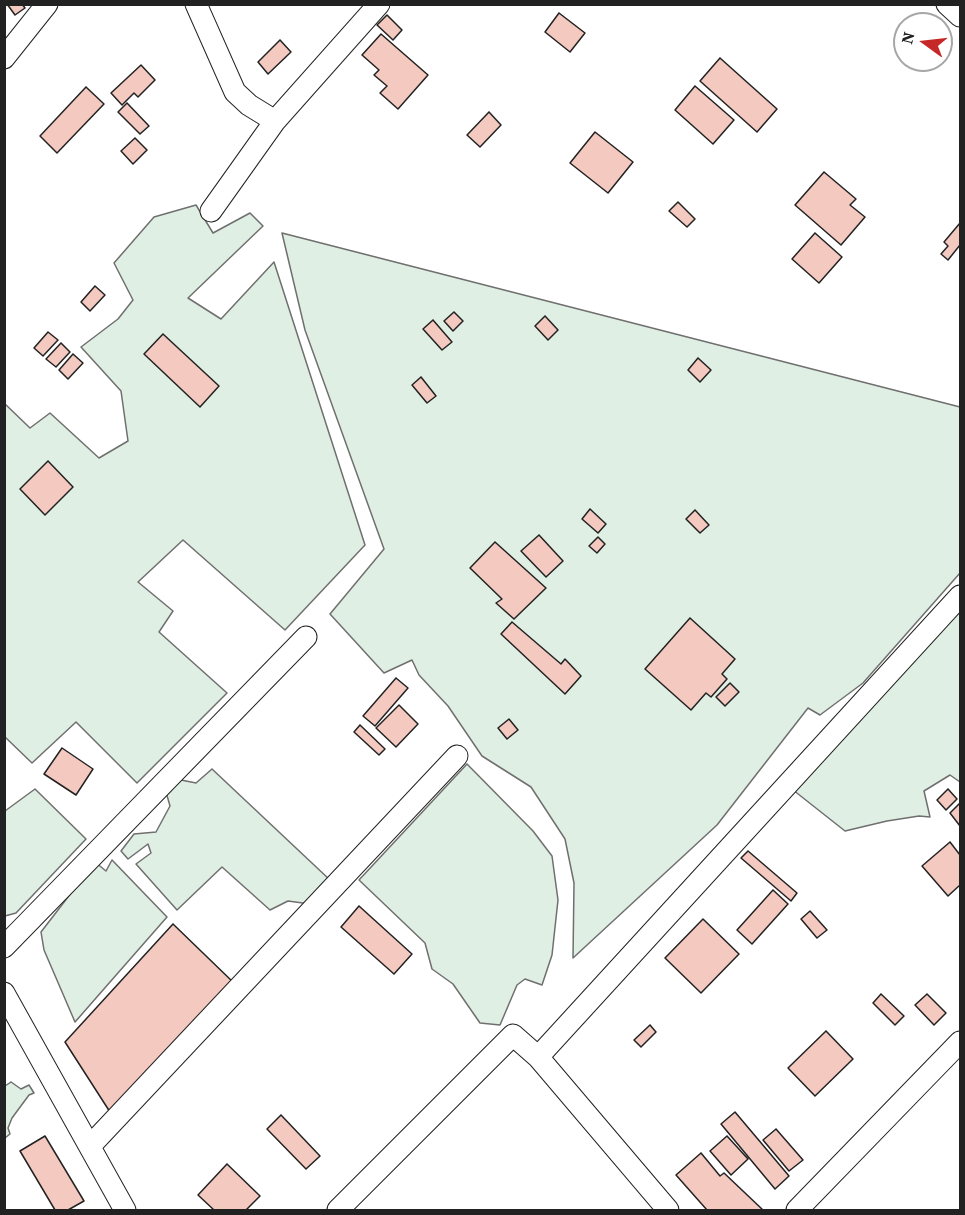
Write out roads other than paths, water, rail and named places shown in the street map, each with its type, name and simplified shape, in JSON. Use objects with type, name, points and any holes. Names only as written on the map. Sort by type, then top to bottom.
[{"type":"street","points":[[4,58],[47,4]]},
{"type":"street","points":[[196,4],[235,92],[249,105],[275,121]]},
{"type":"street","points":[[211,211],[275,121],[379,4]]},
{"type":"street","points":[[947,4],[960,16]]},
{"type":"street","points":[[538,1057],[960,596]]},
{"type":"street","points":[[4,947],[306,637]]},
{"type":"street","points":[[90,1146],[457,756]]},
{"type":"street","points":[[4,993],[125,1210]]},
{"type":"street","points":[[338,1210],[513,1035],[538,1057],[668,1210]]},
{"type":"street","points":[[797,1210],[960,1042]]}]
